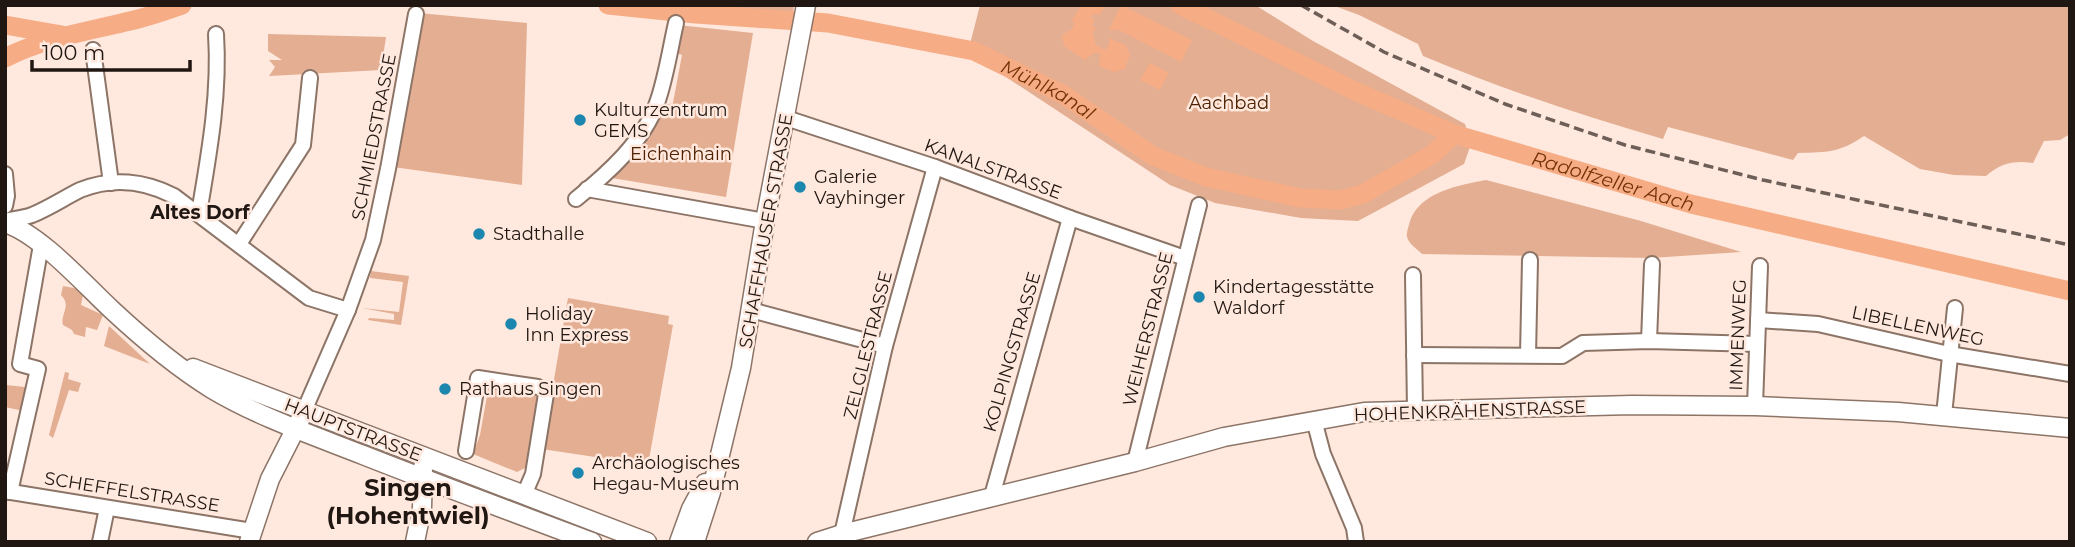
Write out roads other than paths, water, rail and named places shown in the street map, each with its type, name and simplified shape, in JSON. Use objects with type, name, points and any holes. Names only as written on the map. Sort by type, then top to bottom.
[{"type":"main road","name":"SCHAFFHAUSER STRASSE","points":[[695,542],[711,492],[738,381],[805,7]]},
{"type":"main road","name":"HAUPTSTRASSE","points":[[5,222],[41,245],[112,311],[176,362],[230,399],[296,429],[570,538],[592,542]]},
{"type":"main road","name":"HAUPTSTRASSE","points":[[176,362],[647,542]]},
{"type":"main road","name":"HOHENKRÄHENSTRASSE","points":[[817,542],[1224,437],[1364,412],[1632,405],[1755,406],[1944,415],[2070,428]]},
{"type":"main road","points":[[251,536],[270,479],[304,411]]},
{"type":"main road","name":"SCHAFFHAUSER STRASSE","points":[[679,542],[691,509],[719,455]]},
{"type":"main road","points":[[415,542],[422,508],[423,457]]},
{"type":"main road","points":[[422,508],[436,496],[452,491]]},
{"type":"street","name":"SCHMIEDSTRASSE","points":[[304,411],[348,310],[375,231],[416,14]]},
{"type":"street","points":[[676,23],[657,104],[649,120],[633,144],[582,194],[765,221]]},
{"type":"street","points":[[199,214],[213,130],[218,64],[216,34]]},
{"type":"street","points":[[93,50],[111,183]]},
{"type":"street","points":[[239,244],[303,145],[310,78]]},
{"type":"street","name":"KANALSTRASSE","points":[[786,118],[935,167],[1185,258]]},
{"type":"street","name":"ZELGLESTRASSE","points":[[834,538],[935,167]]},
{"type":"street","points":[[5,174],[8,196],[5,206]]},
{"type":"street","points":[[5,222],[32,215],[84,189],[136,181],[158,188],[199,214],[309,298],[348,310]]},
{"type":"street","name":"WEIHERSTRASSE","points":[[1135,462],[1199,205]]},
{"type":"street","name":"KOLPINGSTRASSE","points":[[992,496],[1070,218]]},
{"type":"street","points":[[8,492],[38,369],[20,365],[41,245]]},
{"type":"street","points":[[1528,355],[1530,260]]},
{"type":"street","points":[[1649,341],[1651,264]]},
{"type":"street","name":"IMMENWEG","points":[[1755,406],[1760,265]]},
{"type":"street","points":[[1413,275],[1415,410]]},
{"type":"street","points":[[1944,415],[1955,308]]},
{"type":"street","points":[[751,310],[886,346]]},
{"type":"street","name":"LIBELLENWEG","points":[[1759,320],[1818,324],[1949,354],[2070,374]]},
{"type":"street","points":[[1414,355],[1562,356],[1583,343],[1649,341],[1757,344]]},
{"type":"street","points":[[466,451],[478,377],[542,391],[533,474],[524,495]]},
{"type":"street","points":[[1314,420],[1323,454],[1354,528],[1356,542]]},
{"type":"street","name":"SCHEFFELSTRASSE","points":[[8,492],[251,536]]},
{"type":"street","points":[[101,537],[107,508]]},
{"type":"waterway","name":"Radolfzeller Aach","points":[[5,58],[51,40],[143,18],[182,5]]},
{"type":"waterway","name":"Mühlkanal","points":[[608,5],[828,23],[974,51],[1064,95],[1153,156],[1206,177],[1300,198],[1340,200],[1363,194],[1433,154],[1454,134]]},
{"type":"waterway","name":"Radolfzeller Aach","points":[[1180,5],[1357,92],[1454,134],[1691,204],[2070,291]]},
{"type":"waterway","name":"Radolfzeller Aach","points":[[5,25],[62,35]]},
{"type":"railway","points":[[1301,5],[1384,52],[1505,104],[1625,145],[1763,180],[2070,245]]},
{"type":"place","name":"Kulturzentrum GEMS","points":[[580,120]]},
{"type":"place","name":"Galerie Vayhinger","points":[[800,187]]},
{"type":"place","name":"Stadthalle","points":[[479,234]]},
{"type":"place","name":"Kindertagesstätte Waldorf","points":[[1199,297]]},
{"type":"place","name":"Holiday Inn Express","points":[[511,324]]},
{"type":"place","name":"Rathaus Singen","points":[[445,389]]},
{"type":"place","name":"Archäologisches Hegau-Museum","points":[[578,473]]},
{"type":"district","name":"Altes Dorf","points":[[200,212]]},
{"type":"district","name":"Singen (Hohentwiel)","points":[[408,502]]},
{"type":"park label","name":"Aachbad","points":[[1229,103]]},
{"type":"park label","name":"Eichenhain","points":[[681,154]]}]
